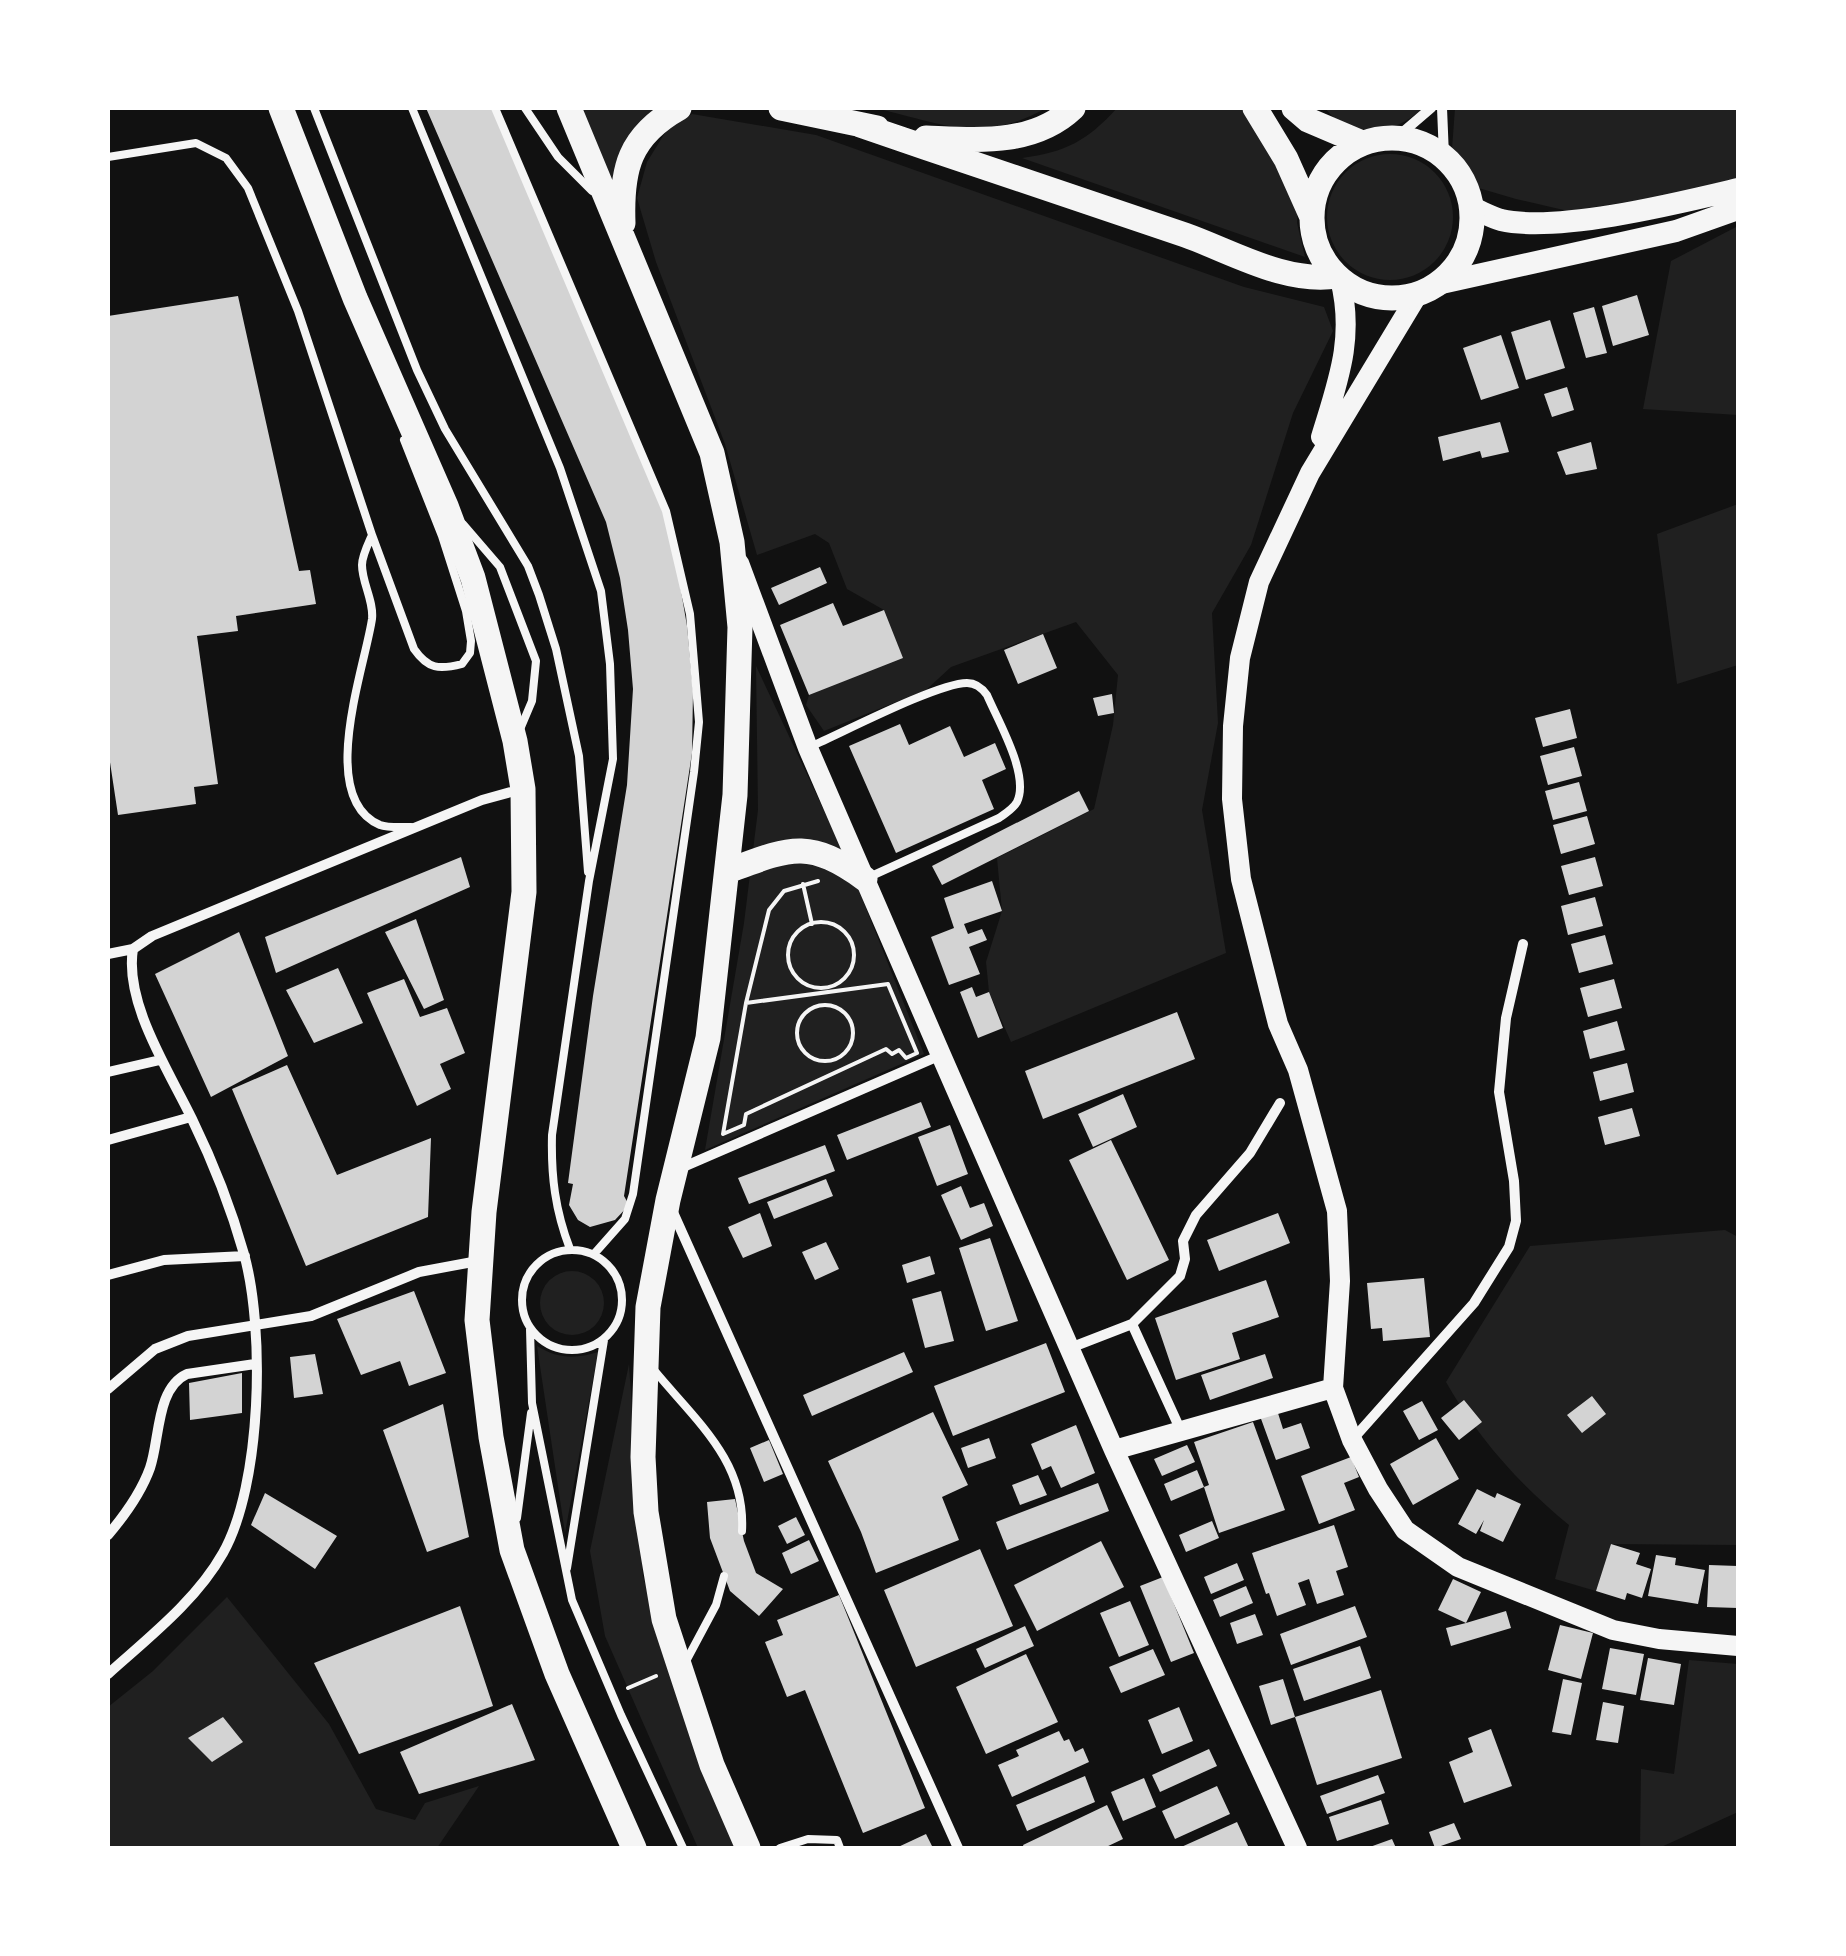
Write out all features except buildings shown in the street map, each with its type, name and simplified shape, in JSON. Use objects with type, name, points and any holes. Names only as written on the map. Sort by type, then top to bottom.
[{"type":"highway","points":[[282,108],[348,280],[473,578],[515,741],[523,789],[524,892],[478,1261],[477,1320],[512,1550],[557,1674],[634,1848]]},
{"type":"highway","points":[[570,108],[712,453],[732,542],[740,627],[740,702],[728,871],[708,1038],[674,1171],[648,1307],[643,1457],[646,1512],[664,1619],[712,1765],[748,1848]]},
{"type":"highway","points":[[624,243],[622,191],[631,154],[650,129],[679,108]]},
{"type":"highway","points":[[782,108],[926,138],[997,140],[1048,125],[1073,108]]},
{"type":"highway","points":[[1255,108],[1286,159],[1312,215],[1318,248],[1338,278],[1362,292],[1387,298],[1428,289],[1462,258],[1471,234],[1472,208],[1465,184],[1444,156],[1416,141],[1396,138],[1362,143],[1330,166],[1317,189],[1312,215]]},
{"type":"highway","points":[[1294,108],[1308,120],[1362,143]]},
{"type":"highway","points":[[860,125],[1286,273],[1306,278],[1338,278]]},
{"type":"highway","points":[[728,871],[789,852],[813,852],[834,857],[865,879]]},
{"type":"main road","points":[[1472,208],[1498,219],[1535,223],[1682,202],[1738,189]]},
{"type":"main road","points":[[1310,472],[1428,289],[1676,231],[1738,209]]},
{"type":"main road","points":[[1338,278],[1346,306],[1343,365],[1310,472],[1259,582],[1240,658],[1233,726],[1232,799],[1241,878],[1274,1006],[1298,1070],[1338,1211],[1340,1281],[1333,1388],[1348,1430],[1378,1489],[1405,1530],[1458,1566],[1613,1630],[1659,1639],[1738,1646]]},
{"type":"main road","points":[[732,542],[808,748],[1114,1450],[1296,1848]]},
{"type":"main road","points":[[1114,1450],[1333,1388]]},
{"type":"street","points":[[1396,138],[1432,108]]},
{"type":"street","points":[[1442,108],[1444,156]]},
{"type":"street","points":[[108,954],[132,949],[152,936],[482,800],[523,789]]},
{"type":"street","points":[[1348,1430],[1474,1303],[1509,1247],[1516,1220],[1515,1201],[1500,1092],[1506,1018],[1523,944]]},
{"type":"street","points":[[108,1674],[196,1590],[223,1554],[235,1526],[252,1444],[255,1364],[256,1327],[244,1256],[215,1171],[160,1060],[135,988],[130,966],[132,949]]},
{"type":"street","points":[[674,1171],[941,1055]]},
{"type":"street","points":[[108,1072],[160,1060]]},
{"type":"street","points":[[1069,1348],[1132,1324],[1180,1276],[1185,1259],[1183,1241],[1196,1216],[1250,1153],[1280,1104]]},
{"type":"street","points":[[108,1140],[191,1118]]},
{"type":"street","points":[[668,1200],[958,1848]]},
{"type":"street","points":[[108,1275],[164,1260],[244,1256]]},
{"type":"street","points":[[108,1389],[155,1350],[188,1336],[311,1316],[418,1272],[478,1261]]},
{"type":"street","points":[[1132,1324],[1182,1432]]},
{"type":"street","points":[[108,1536],[138,1496],[170,1388],[177,1378],[255,1364]]},
{"type":"lane","points":[[314,108],[417,370],[445,429],[528,566],[540,596],[580,756],[589,882]]},
{"type":"lane","points":[[412,108],[560,468],[601,592],[610,664],[614,759],[589,882],[552,1135],[555,1206],[570,1249]]},
{"type":"lane","points":[[495,108],[660,494],[690,614],[695,663],[698,722],[694,772],[633,1194],[625,1219],[594,1254]]},
{"type":"lane","points":[[525,108],[558,158],[610,208]]},
{"type":"lane","points":[[108,157],[196,143],[226,158],[248,188],[298,311],[372,536],[414,648],[423,662],[436,669],[462,664],[472,641],[466,611],[442,536],[402,435],[392,382]]},
{"type":"lane","points":[[446,506],[500,567],[536,661],[532,701],[515,741]]},
{"type":"lane","points":[[372,536],[362,564],[373,614],[348,734],[348,767],[356,800],[366,814],[381,826],[415,828]]},
{"type":"lane","points":[[808,748],[941,690],[967,683],[979,686],[987,694],[1020,772],[1021,790],[1016,806],[999,818],[865,879]]},
{"type":"lane","points":[[530,1329],[556,1348],[573,1350],[604,1339],[622,1311],[618,1278],[594,1254],[570,1249],[549,1256],[532,1268],[521,1298],[530,1329],[532,1403],[565,1578],[593,1652],[683,1848]]},
{"type":"lane","points":[[565,1578],[604,1339]]},
{"type":"lane","points":[[646,1360],[729,1462],[741,1493],[742,1532]]},
{"type":"lane","points":[[512,1550],[532,1403]]},
{"type":"lane","points":[[680,1671],[716,1604],[724,1576]]},
{"type":"lane","points":[[780,1848],[808,1840],[837,1840],[840,1848]]},
{"type":"path","points":[[746,1004],[888,984],[917,1053],[906,1058],[899,1050],[892,1054],[886,1049],[746,1114],[744,1125],[723,1134],[746,1004],[760,935],[769,910],[784,892],[819,881]]},
{"type":"path","points":[[803,884],[812,924]]},
{"type":"path","points":[[828,922],[838,926],[846,933],[855,954],[848,976],[824,990],[798,980],[788,961],[791,940],[812,924],[828,922]]},
{"type":"path","points":[[824,990],[827,1006]]},
{"type":"path","points":[[827,1006],[846,1015],[854,1032],[848,1050],[836,1058],[815,1059],[801,1048],[800,1021],[805,1014],[827,1006]]},
{"type":"path","points":[[836,1058],[841,1071]]},
{"type":"shaded area","points":[[576,108],[656,111],[610,187]]},
{"type":"shaded area","points":[[875,108],[1046,108],[1001,126],[961,128]]},
{"type":"shaded area","points":[[1117,108],[1243,108],[1298,205],[1297,223],[1305,257],[1022,158],[1075,143]]},
{"type":"shaded area","points":[[1325,108],[1423,108],[1399,124],[1373,131],[1347,126]]},
{"type":"shaded area","points":[[1455,108],[1738,108],[1738,185],[1568,211],[1516,199],[1465,184],[1451,163]]},
{"type":"shaded area","points":[[692,114],[816,135],[1244,287],[1324,307],[1333,331],[1293,413],[1251,545],[1212,613],[1218,723],[1202,810],[1226,953],[1011,1042],[989,992],[986,962],[1002,911],[997,858],[1094,809],[1113,725],[1118,675],[1076,622],[951,667],[926,690],[824,731],[806,705],[809,695],[902,657],[884,610],[847,589],[829,543],[815,534],[757,555],[725,444],[656,262],[637,198],[647,162],[668,128]]},
{"type":"shaded area","points":[[1390,154],[1414,159],[1434,173],[1448,193],[1453,217],[1448,241],[1434,261],[1414,275],[1390,280],[1366,275],[1346,261],[1332,241],[1327,217],[1332,193],[1346,173],[1366,159]]},
{"type":"shaded area","points":[[1738,226],[1738,415],[1643,409],[1671,261]]},
{"type":"shaded area","points":[[1738,504],[1738,665],[1677,684],[1657,534]]},
{"type":"shaded area","points":[[756,666],[844,853],[924,1054],[705,1150],[744,923],[758,810]]},
{"type":"shaded area","points":[[1725,1230],[1738,1237],[1738,1545],[1611,1544],[1596,1591],[1555,1579],[1569,1525],[1501,1459],[1446,1382],[1530,1246]]},
{"type":"shaded area","points":[[572,1271],[595,1280],[604,1303],[595,1326],[572,1335],[549,1326],[540,1303],[549,1280]]},
{"type":"shaded area","points":[[537,1346],[567,1356],[598,1352],[565,1533]]},
{"type":"shaded area","points":[[629,1364],[643,1576],[661,1641],[735,1848],[698,1848],[605,1636],[590,1551]]},
{"type":"shaded area","points":[[227,1597],[329,1724],[376,1809],[415,1820],[425,1803],[479,1786],[437,1848],[108,1848],[108,1707],[153,1671]]},
{"type":"shaded area","points":[[1689,1660],[1738,1664],[1738,1812],[1659,1848],[1640,1848],[1641,1769],[1674,1774]]}]
